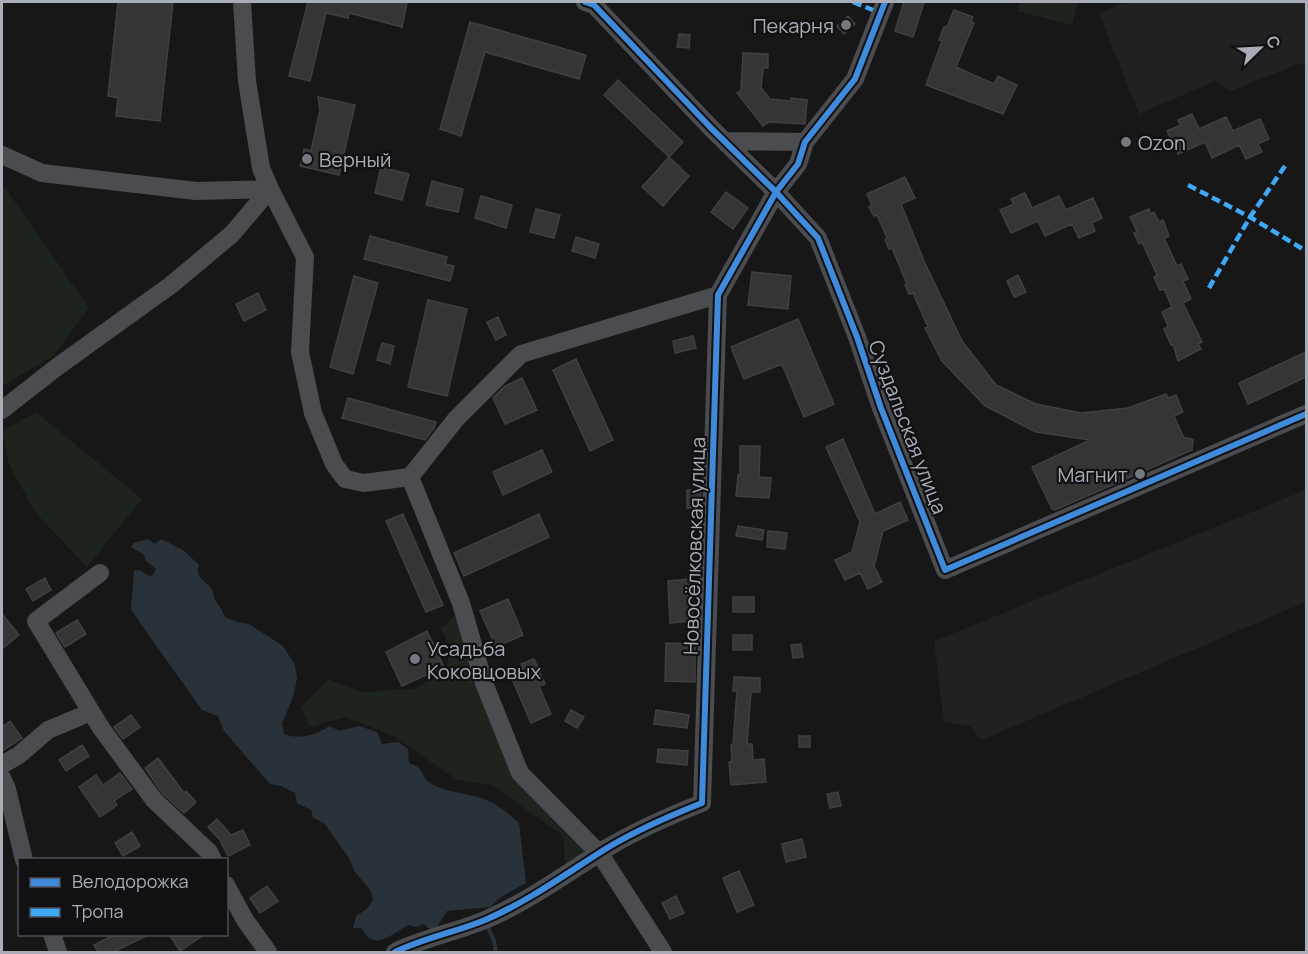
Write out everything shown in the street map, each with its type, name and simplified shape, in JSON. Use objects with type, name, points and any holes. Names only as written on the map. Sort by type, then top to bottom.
[{"type":"street","points":[[242,2],[247,81],[257,149],[270,189],[305,256],[300,352],[313,413],[334,464],[345,479],[364,483],[410,477],[456,419],[521,354],[718,296]]},
{"type":"street","name":"Суздальская улица","points":[[585,2],[594,5],[818,238],[881,408],[945,570],[1306,414]]},
{"type":"street","name":"Новосёлковская улица","points":[[600,854],[649,825],[702,803],[718,296],[776,192],[798,164],[805,142],[855,79],[885,2]]},
{"type":"street","points":[[724,141],[805,142]]},
{"type":"street","points":[[2,155],[42,173],[196,191],[270,189]]},
{"type":"street","points":[[2,410],[57,367],[171,285],[232,234],[270,189]]},
{"type":"street","points":[[410,477],[461,603],[484,683],[520,773],[600,854],[663,952]]},
{"type":"street","points":[[100,573],[36,621],[101,728],[154,800],[209,852],[212,858]]},
{"type":"street","points":[[2,765],[19,755],[48,730],[91,711]]},
{"type":"street","points":[[2,778],[7,789],[24,858]]},
{"type":"street","points":[[395,952],[417,942],[484,920],[542,890],[600,854]]},
{"type":"street","points":[[228,889],[245,920],[268,952]]},
{"type":"street","points":[[53,936],[58,952]]},
{"type":"shaded area","points":[[1020,2],[1078,2],[1072,25],[1017,11]]},
{"type":"shaded area","points":[[1126,2],[1306,2],[1306,67],[1300,63],[1231,91],[1215,81],[1139,114],[1099,14]]},
{"type":"shaded area","points":[[2,186],[89,308],[53,356],[2,386]]},
{"type":"shaded area","points":[[36,412],[142,499],[87,567],[35,512],[9,464],[2,431]]},
{"type":"shaded area","points":[[1306,490],[1306,602],[981,740],[970,726],[944,722],[934,641]]},
{"type":"shaded area","points":[[149,539],[154,544],[161,539],[183,550],[199,565],[198,573],[212,590],[214,599],[225,617],[249,624],[283,646],[295,665],[297,678],[294,694],[282,724],[284,734],[301,736],[314,734],[329,726],[340,731],[359,726],[377,732],[382,744],[399,742],[408,749],[409,763],[421,770],[429,782],[441,788],[489,801],[519,823],[526,883],[501,897],[490,907],[447,911],[438,925],[439,930],[433,932],[424,924],[416,927],[408,925],[377,940],[366,935],[362,928],[353,928],[356,916],[367,909],[373,900],[371,891],[355,872],[349,858],[324,823],[313,818],[311,810],[297,803],[295,793],[281,786],[270,784],[224,731],[218,716],[202,710],[131,610],[134,571],[140,570],[151,577],[156,569],[146,561],[144,555],[131,547],[134,543]]},
{"type":"shaded area","points":[[457,614],[512,769],[588,854],[566,869],[563,836],[493,785],[457,780],[394,736],[346,717],[309,727],[301,707],[328,679],[362,692],[413,689],[446,673],[450,647],[441,628]]},
{"type":"building","points":[[118,2],[173,2],[160,121],[116,116],[118,98],[108,96]]},
{"type":"building","points":[[308,2],[407,3],[402,27],[349,13],[348,18],[326,13],[310,81],[289,76]]},
{"type":"building","points":[[904,2],[924,2],[913,37],[895,31]]},
{"type":"building","points":[[954,10],[973,17],[971,22],[974,23],[956,67],[994,84],[998,76],[1017,85],[1003,114],[926,85],[942,41],[939,40]]},
{"type":"building","points":[[848,16],[855,24],[844,34],[837,26]]},
{"type":"building","points":[[470,22],[586,55],[579,79],[485,52],[461,136],[440,129]]},
{"type":"building","points":[[679,34],[690,35],[689,48],[677,47]]},
{"type":"building","points":[[743,53],[768,54],[768,68],[763,68],[761,88],[770,99],[807,100],[805,124],[769,122],[763,126],[737,93],[741,90]]},
{"type":"building","points":[[618,80],[683,142],[669,157],[604,95]]},
{"type":"building","points":[[318,97],[355,105],[339,175],[300,166],[304,149],[311,151],[320,110]]},
{"type":"building","points":[[1192,114],[1199,129],[1226,117],[1233,131],[1260,119],[1269,139],[1258,144],[1262,152],[1246,159],[1239,145],[1212,158],[1205,142],[1178,154],[1167,131],[1181,125],[1178,120]]},
{"type":"building","points":[[669,157],[689,176],[663,206],[642,187]]},
{"type":"building","points":[[381,167],[409,174],[402,200],[375,193]]},
{"type":"building","points":[[905,177],[915,198],[901,204],[924,261],[962,341],[996,385],[1036,404],[1081,413],[1128,408],[1166,394],[1168,398],[1176,395],[1183,412],[1174,416],[1184,438],[1193,440],[1192,450],[1055,510],[1052,509],[1032,467],[1090,440],[1036,432],[985,406],[942,361],[925,328],[928,327],[913,293],[909,294],[892,248],[889,249],[885,240],[887,238],[877,215],[874,216],[869,207],[872,206],[867,194]]},
{"type":"building","points":[[432,181],[463,189],[458,212],[426,205]]},
{"type":"building","points":[[726,192],[748,208],[733,229],[711,212]]},
{"type":"building","points":[[1025,193],[1032,208],[1059,196],[1066,210],[1093,198],[1102,218],[1092,223],[1095,231],[1079,238],[1072,224],[1045,236],[1038,221],[1011,233],[1000,210],[1014,204],[1011,199]]},
{"type":"building","points":[[481,196],[512,205],[506,228],[475,218]]},
{"type":"building","points":[[536,209],[560,215],[554,238],[530,232]]},
{"type":"building","points":[[1149,209],[1151,214],[1154,212],[1159,222],[1163,220],[1169,236],[1164,238],[1177,266],[1181,264],[1188,279],[1183,281],[1191,299],[1183,303],[1202,342],[1198,344],[1201,349],[1178,361],[1173,344],[1171,345],[1164,329],[1168,326],[1162,312],[1172,307],[1164,289],[1160,290],[1154,277],[1157,275],[1142,242],[1139,244],[1134,233],[1137,231],[1130,217]]},
{"type":"building","points":[[370,236],[447,257],[445,264],[454,266],[450,281],[364,259]]},
{"type":"building","points":[[576,237],[599,244],[595,258],[572,251]]},
{"type":"building","points":[[752,272],[791,276],[788,309],[748,305]]},
{"type":"building","points":[[1018,275],[1026,292],[1014,297],[1007,281]]},
{"type":"building","points":[[354,276],[378,283],[353,374],[330,367]]},
{"type":"building","points":[[258,293],[266,310],[244,321],[236,304]]},
{"type":"building","points":[[428,300],[467,309],[447,396],[408,387]]},
{"type":"building","points":[[498,317],[506,335],[496,340],[487,322]]},
{"type":"building","points":[[798,319],[834,404],[804,417],[782,364],[744,379],[731,347]]},
{"type":"building","points":[[693,336],[696,348],[675,353],[673,341]]},
{"type":"building","points":[[382,343],[394,346],[390,364],[377,360]]},
{"type":"building","points":[[1306,352],[1306,377],[1248,404],[1239,383]]},
{"type":"building","points":[[576,359],[613,440],[590,451],[553,370]]},
{"type":"building","points":[[522,378],[537,410],[505,424],[493,398],[505,386]]},
{"type":"building","points":[[348,398],[436,422],[425,440],[342,418]]},
{"type":"building","points":[[843,439],[875,514],[900,502],[908,520],[883,531],[874,566],[882,582],[868,589],[860,573],[845,580],[835,560],[852,552],[860,522],[826,447]]},
{"type":"building","points":[[740,446],[760,446],[759,477],[771,478],[769,498],[736,496],[738,475],[740,476]]},
{"type":"building","points":[[542,450],[552,472],[503,495],[493,472]]},
{"type":"building","points":[[687,490],[701,490],[700,508],[687,508]]},
{"type":"building","points":[[403,514],[443,605],[426,612],[386,521]]},
{"type":"building","points":[[539,514],[549,537],[464,576],[454,553]]},
{"type":"building","points":[[738,526],[764,530],[762,540],[736,536]]},
{"type":"building","points":[[768,531],[787,533],[785,549],[767,547]]},
{"type":"building","points":[[45,578],[51,590],[33,601],[26,589]]},
{"type":"building","points":[[690,579],[693,621],[670,623],[668,581]]},
{"type":"building","points":[[733,597],[754,597],[754,612],[733,612]]},
{"type":"building","points":[[508,599],[523,635],[496,647],[480,611]]},
{"type":"building","points":[[2,614],[19,635],[2,649]]},
{"type":"building","points":[[77,620],[86,634],[65,647],[56,633]]},
{"type":"building","name":"Усадьба Коковцовых","points":[[427,631],[444,667],[402,686],[386,652]]},
{"type":"building","points":[[733,635],[752,635],[752,650],[733,650]]},
{"type":"building","points":[[666,643],[695,644],[695,682],[665,681]]},
{"type":"building","points":[[801,644],[803,657],[793,658],[791,645]]},
{"type":"building","points":[[534,659],[545,684],[539,686],[551,714],[531,723],[510,674],[523,669],[521,664]]},
{"type":"building","points":[[734,677],[760,678],[760,692],[751,692],[747,744],[752,744],[753,760],[764,759],[766,782],[731,785],[729,762],[732,761],[731,745],[733,745],[737,691],[733,691]]},
{"type":"building","points":[[571,710],[584,717],[577,728],[565,721]]},
{"type":"building","points":[[656,710],[689,715],[687,728],[654,724]]},
{"type":"building","points":[[131,715],[140,727],[123,739],[114,727]]},
{"type":"building","points":[[10,721],[22,738],[2,751],[2,727]]},
{"type":"building","points":[[799,736],[810,736],[810,747],[799,747]]},
{"type":"building","points":[[82,745],[89,756],[66,771],[59,760]]},
{"type":"building","points":[[658,749],[688,751],[687,765],[657,762]]},
{"type":"building","points":[[158,758],[184,793],[186,791],[196,802],[184,813],[162,793],[145,768]]},
{"type":"building","points":[[120,773],[132,789],[114,801],[117,805],[100,817],[79,787],[96,775],[103,785]]},
{"type":"building","points":[[838,792],[841,806],[830,808],[827,794]]},
{"type":"building","points":[[217,819],[231,835],[243,830],[250,845],[228,856],[220,840],[208,827]]},
{"type":"building","points":[[132,832],[140,846],[123,856],[115,843]]},
{"type":"building","points":[[802,839],[806,857],[786,862],[782,844]]},
{"type":"building","points":[[739,871],[754,905],[737,912],[723,878]]},
{"type":"building","points":[[267,886],[278,901],[260,913],[250,898]]},
{"type":"building","points":[[676,896],[684,913],[670,919],[662,903]]},
{"type":"building","points":[[112,936],[146,936],[117,950],[118,952],[98,952],[94,945]]},
{"type":"building","points":[[170,936],[202,936],[180,951]]},
{"type":"waterway","points":[[487,925],[496,952]]},
{"type":"marked path","points":[[853,2],[873,10]]},
{"type":"marked path","points":[[1209,288],[1250,217],[1285,166]]},
{"type":"marked path","points":[[1188,185],[1250,217],[1306,251]]},
{"type":"cycle path","points":[[585,2],[594,5],[818,238],[857,337],[881,408],[945,570],[1306,414]]},
{"type":"cycle path","points":[[395,952],[485,920],[532,895],[618,841],[702,803],[718,295],[776,192],[798,164],[805,142],[855,79],[885,2]]},
{"type":"place","name":"Пекарня","points":[[846,25]]},
{"type":"place","name":"Ozon","points":[[1126,142]]},
{"type":"place","name":"Верный","points":[[307,159]]},
{"type":"place","name":"Магнит","points":[[1140,474]]},
{"type":"place","name":"Усадьба Коковцовых","points":[[415,659]]}]
